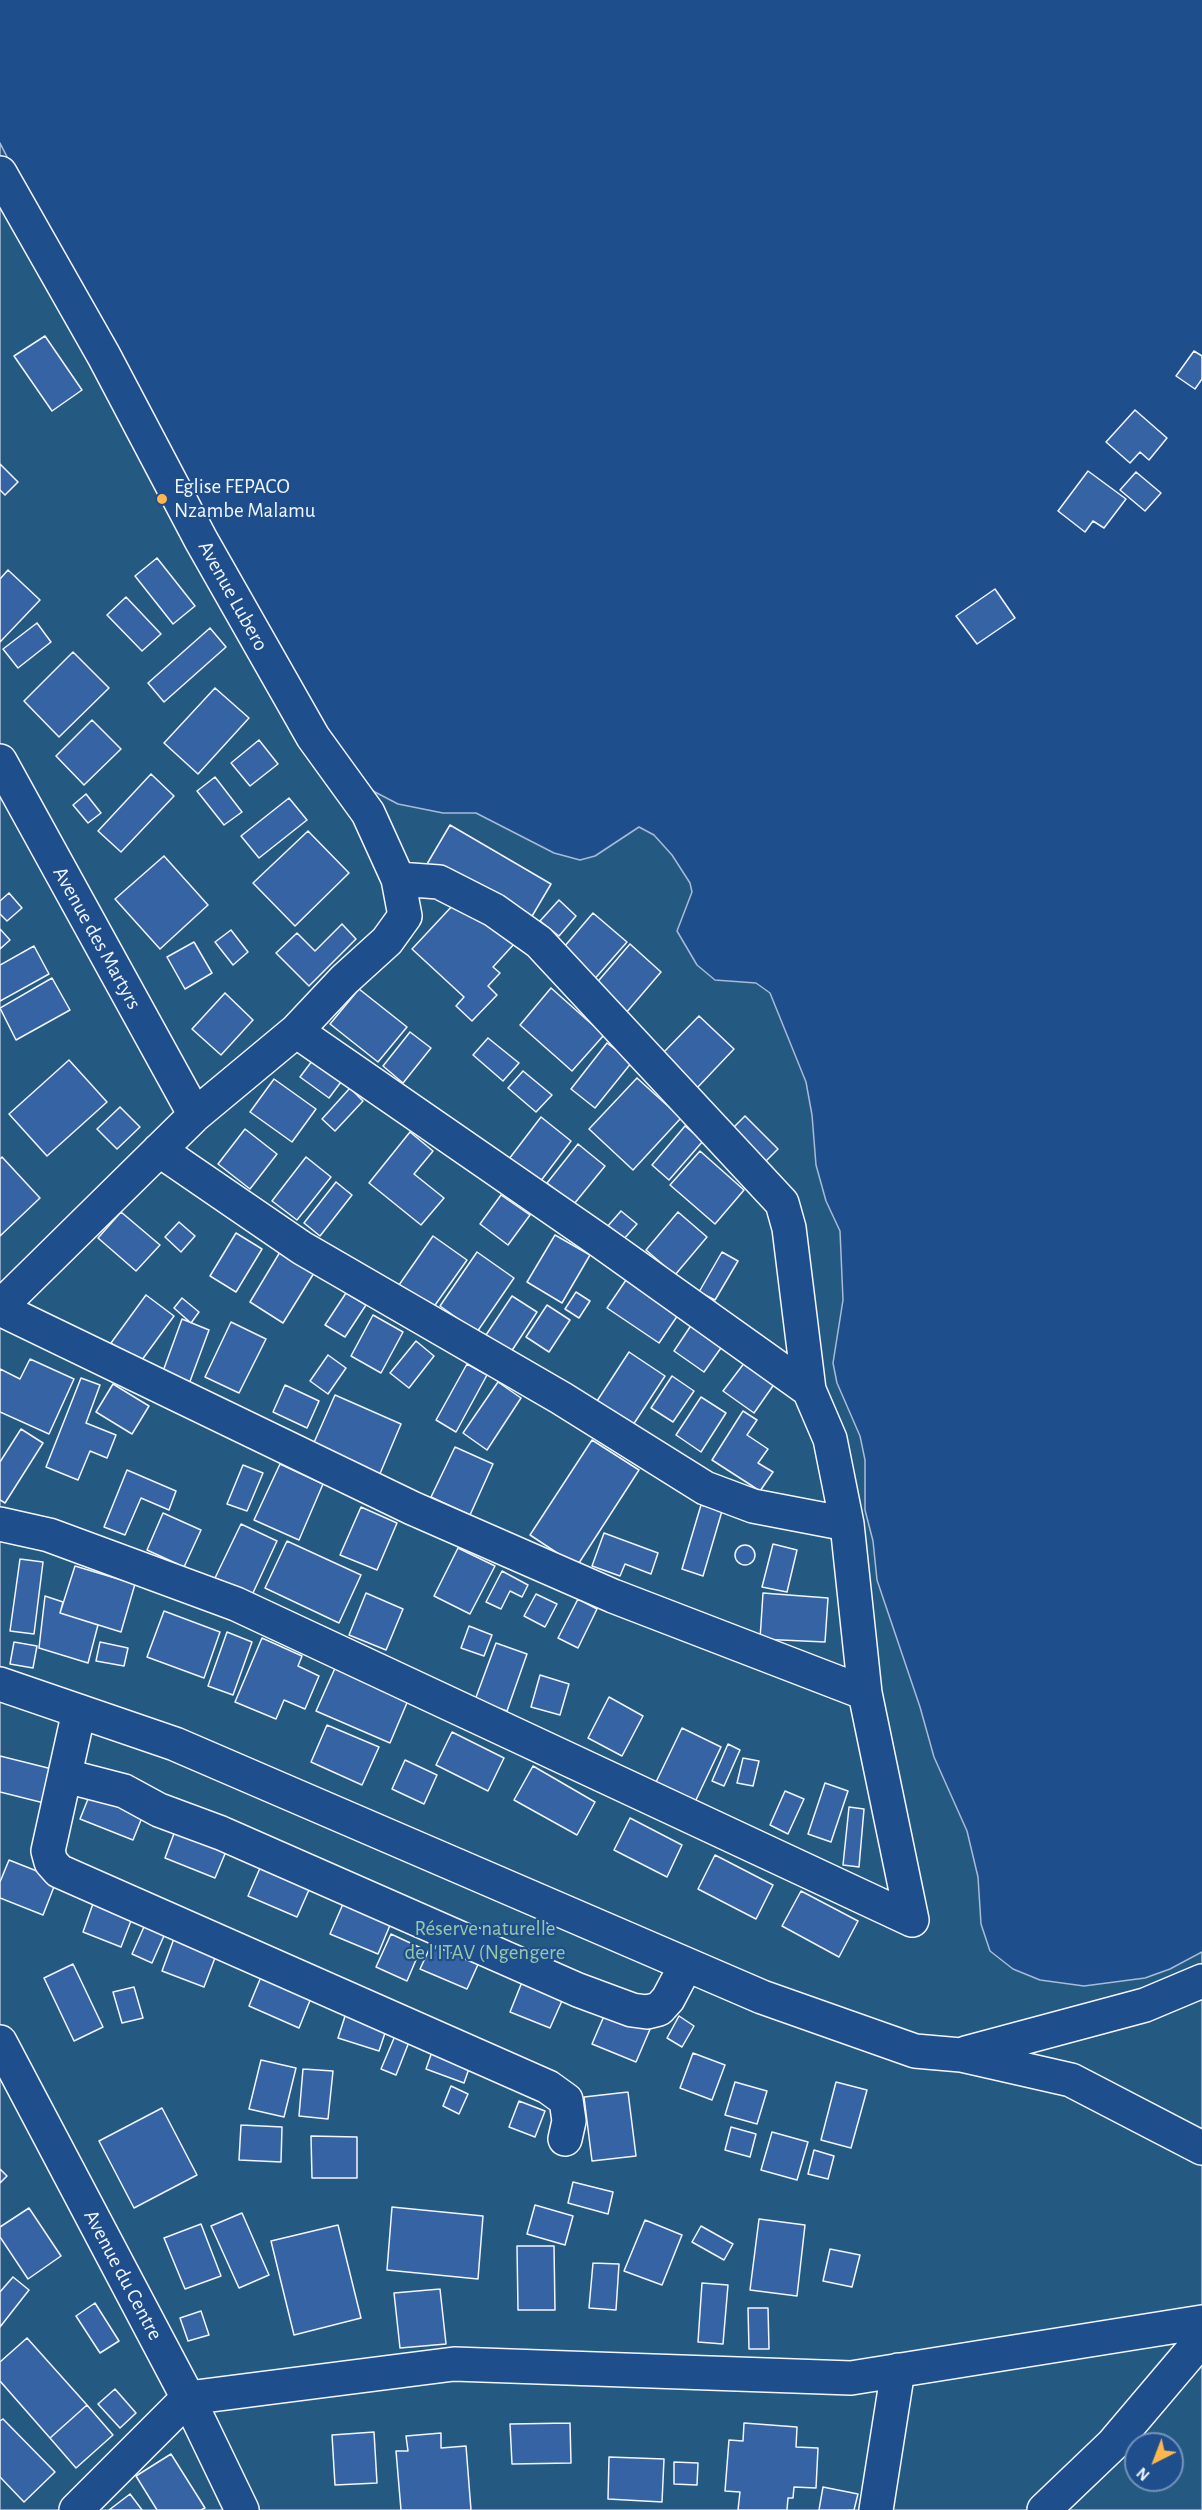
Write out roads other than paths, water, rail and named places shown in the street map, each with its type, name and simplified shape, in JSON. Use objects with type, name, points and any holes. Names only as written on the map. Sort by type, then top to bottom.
[{"type":"street","name":"Avenue Lubero","points":[[0,173],[104,356],[201,540],[313,737],[368,813],[393,867],[405,916],[387,941],[344,980],[296,1031]]},
{"type":"street","name":"Avenue des Martyrs","points":[[0,761],[195,1115]]},
{"type":"street","points":[[0,1524],[49,1535],[236,1604],[912,1920],[866,1693],[847,1524],[830,1439],[809,1389],[789,1228],[782,1203],[538,942],[494,910],[439,882],[393,867]]},
{"type":"street","points":[[809,1389],[296,1031],[195,1115],[0,1308],[412,1508],[613,1596],[866,1693]]},
{"type":"street","points":[[159,1150],[302,1248],[561,1398],[705,1488],[753,1506],[847,1524]]},
{"type":"street","points":[[0,1684],[175,1743],[762,1997],[915,2051],[961,2055],[1071,2080],[1202,2148]]},
{"type":"street","points":[[79,1711],[48,1851],[51,1862],[59,1871],[548,2087],[566,2100],[569,2121],[565,2139]]},
{"type":"street","points":[[66,1776],[124,1791],[159,1810],[221,1833],[578,1990],[632,2010],[648,2012],[659,2009],[669,1999],[686,1965]]},
{"type":"street","points":[[961,2055],[1145,2005],[1202,1981]]},
{"type":"street","name":"Avenue du Centre","points":[[0,2042],[188,2398],[242,2510]]},
{"type":"street","points":[[76,2510],[188,2398],[454,2364],[851,2378],[1202,2322]]},
{"type":"street","points":[[1044,2510],[1113,2444],[1202,2339]]},
{"type":"street","points":[[876,2510],[898,2370]]},
{"type":"place","name":"Eglise FEPACO Nzambe Malamu","points":[[162,499]]},
{"type":"park label","name":"Réserve naturelle de l'ITAV (Ngengere","points":[[485,1941]]}]
